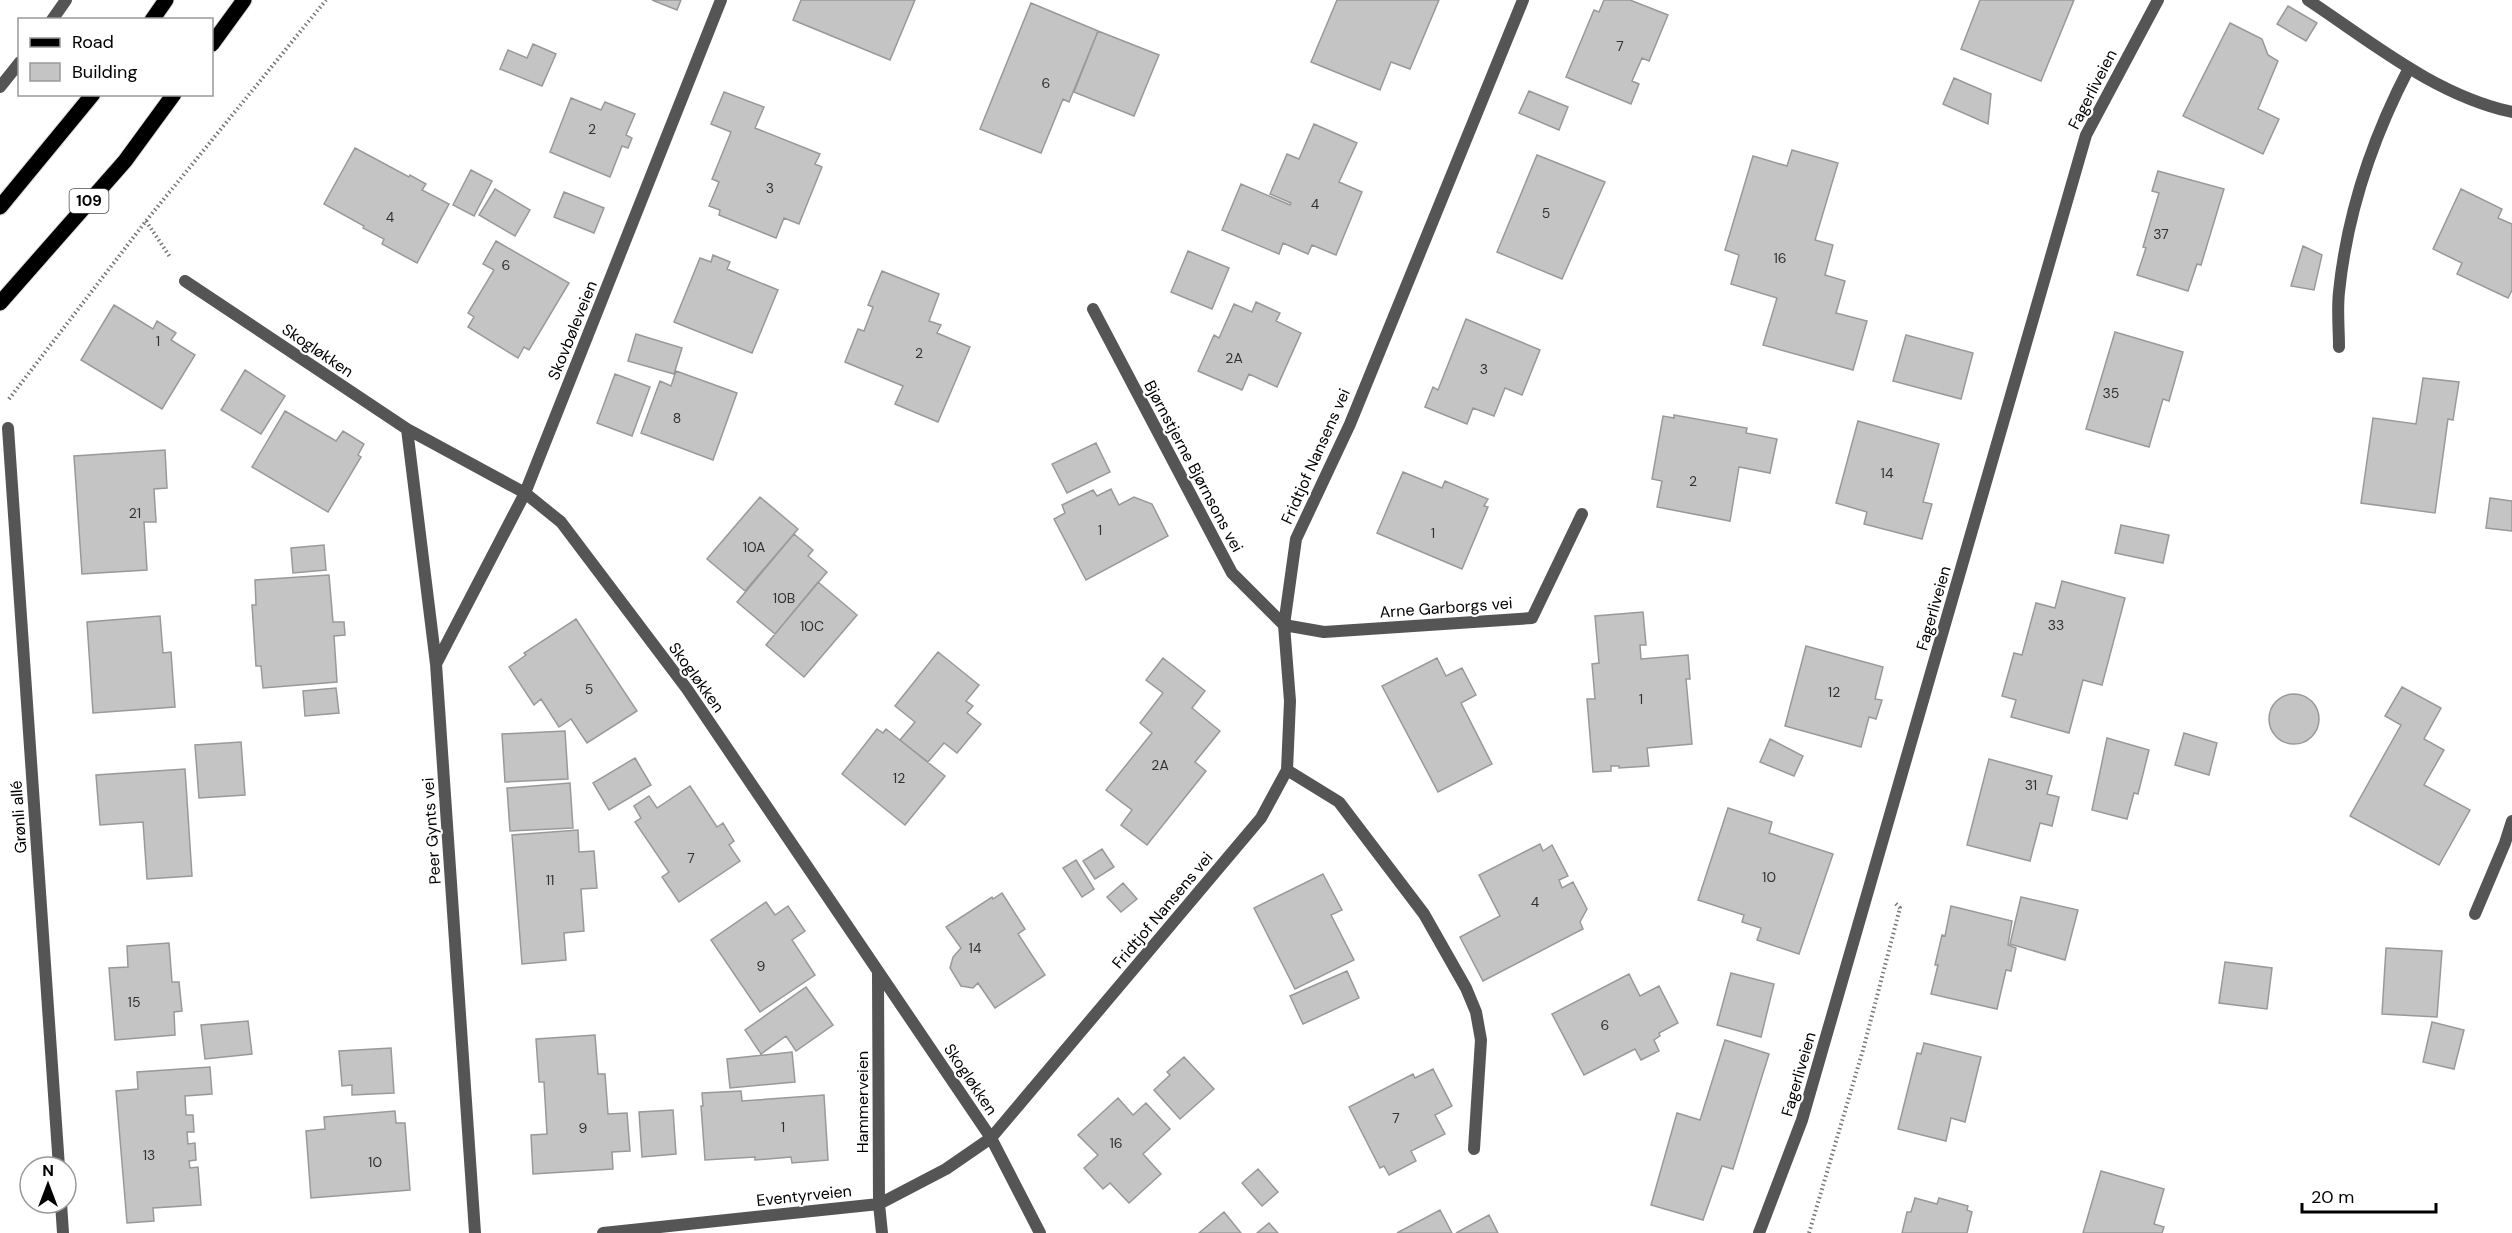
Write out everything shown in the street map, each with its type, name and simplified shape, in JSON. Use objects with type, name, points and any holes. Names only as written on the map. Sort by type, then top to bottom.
[{"type":"main road","points":[[153,18],[166,0]]},
{"type":"main road","points":[[213,43],[244,0]]},
{"type":"main road","points":[[0,207],[91,96]]},
{"type":"main road","name":"109","points":[[0,303],[125,161],[173,96]]},
{"type":"street","points":[[53,18],[66,0]]},
{"type":"street","name":"Skovbøleveien","points":[[436,664],[525,493],[721,0]]},
{"type":"street","name":"Fridtjof Nansens vei","points":[[991,1138],[1261,818],[1287,770],[1290,701],[1284,625],[1296,539],[1350,424],[1522,0]]},
{"type":"street","name":"Fagerliveien","points":[[1759,1233],[1803,1120],[2086,135],[2158,0]]},
{"type":"street","points":[[2308,0],[2409,68],[2464,98],[2512,112]]},
{"type":"street","points":[[0,87],[18,64]]},
{"type":"street","points":[[2339,347],[2339,294],[2346,241],[2359,191],[2387,110],[2409,68]]},
{"type":"street","name":"Skogløkken","points":[[185,281],[406,429],[525,493],[561,522],[687,689],[991,1138],[1040,1233]]},
{"type":"street","name":"Bjørnstjerne Bjørnsons vei","points":[[1094,309],[1232,573],[1284,625]]},
{"type":"street","name":"Grønli allé","points":[[8,428],[58,1155]]},
{"type":"street","name":"Peer Gynts vei","points":[[406,429],[436,664],[475,1233]]},
{"type":"street","name":"Arne Garborgs vei","points":[[1284,625],[1324,632],[1532,618],[1582,514]]},
{"type":"street","points":[[1287,770],[1339,802],[1424,914],[1466,988],[1476,1012],[1481,1040],[1474,1149]]},
{"type":"street","points":[[2475,914],[2512,821]]},
{"type":"street","name":"Hammerveien","points":[[878,971],[879,1204],[882,1233]]},
{"type":"street","name":"Eventyrveien","points":[[603,1233],[879,1204],[946,1169],[991,1138]]},
{"type":"street","points":[[62,1215],[63,1233]]},
{"type":"path","points":[[3,406],[146,221],[326,0]]},
{"type":"path","points":[[146,221],[185,281]]},
{"type":"path","points":[[1809,1233],[1863,1050],[1900,908],[1872,879]]},
{"type":"building","points":[[652,0],[681,0],[677,10]]},
{"type":"building","points":[[801,0],[915,0],[890,60],[793,20]]},
{"type":"building","points":[[1337,0],[1439,0],[1410,69],[1391,62],[1380,90],[1311,62]]},
{"type":"building","points":[[1604,0],[1630,0],[1668,15],[1649,61],[1642,58],[1632,81],[1639,84],[1631,104],[1566,77],[1594,10],[1599,12]]},
{"type":"building","points":[[1980,0],[2074,0],[2041,81],[1961,49]]},
{"type":"building","points":[[1031,3],[1098,31],[1069,102],[1063,99],[1041,153],[980,129]]},
{"type":"building","points":[[2288,6],[2317,23],[2306,41],[2277,24]]},
{"type":"building","points":[[2230,23],[2262,39],[2268,55],[2278,61],[2258,109],[2279,119],[2263,154],[2183,116]]},
{"type":"building","points":[[1098,31],[1159,55],[1134,116],[1074,92]]},
{"type":"building","points":[[533,44],[556,54],[542,86],[500,69],[508,50],[527,58]]},
{"type":"building","points":[[1954,78],[1991,94],[1988,124],[1943,104]]},
{"type":"building","points":[[1529,91],[1568,107],[1559,130],[1519,113]]},
{"type":"building","points":[[724,92],[764,107],[755,128],[820,154],[815,164],[822,167],[799,224],[784,218],[776,238],[719,215],[720,210],[709,206],[719,182],[712,179],[731,132],[711,124]]},
{"type":"building","points":[[571,98],[601,110],[605,102],[635,114],[626,135],[632,138],[628,148],[622,146],[610,177],[550,152]]},
{"type":"building","points":[[1314,124],[1357,143],[1339,182],[1362,192],[1336,255],[1312,245],[1308,254],[1283,243],[1279,254],[1222,230],[1241,184],[1290,205],[1291,203],[1270,194],[1287,154],[1299,159]]},
{"type":"building","points":[[355,148],[426,184],[422,190],[449,204],[417,263],[382,244],[384,239],[363,228],[364,226],[324,204]]},
{"type":"building","points":[[1792,150],[1838,163],[1815,240],[1833,245],[1825,275],[1845,281],[1836,313],[1867,321],[1853,370],[1763,345],[1777,298],[1731,284],[1739,255],[1725,250],[1753,156],[1787,166]]},
{"type":"building","points":[[1537,155],[1605,182],[1562,279],[1497,252]]},
{"type":"building","points":[[471,170],[492,181],[474,216],[453,205]]},
{"type":"building","points":[[2158,171],[2224,189],[2201,265],[2197,264],[2188,291],[2137,275],[2159,193],[2152,191]]},
{"type":"building","points":[[495,189],[530,210],[515,236],[479,215]]},
{"type":"building","points":[[2461,189],[2502,209],[2498,218],[2512,224],[2512,290],[2508,298],[2457,274],[2462,263],[2433,249]]},
{"type":"building","points":[[564,192],[604,208],[594,233],[554,217]]},
{"type":"building","points":[[496,241],[569,283],[529,350],[524,347],[518,358],[468,327],[474,317],[468,313],[494,270],[483,264]]},
{"type":"building","points":[[2303,246],[2322,255],[2314,290],[2291,286]]},
{"type":"building","points":[[1188,251],[1229,268],[1212,309],[1171,292]]},
{"type":"building","points":[[713,255],[730,262],[727,269],[778,290],[752,353],[674,322],[700,258],[711,262]]},
{"type":"building","points":[[882,271],[939,294],[929,321],[941,325],[937,333],[970,347],[938,422],[895,404],[903,386],[845,362],[858,329],[864,331],[873,307],[868,305]]},
{"type":"building","points":[[1256,302],[1280,313],[1276,321],[1301,333],[1277,387],[1249,374],[1242,390],[1198,371],[1214,335],[1219,338],[1234,304],[1252,312]]},
{"type":"building","points":[[114,305],[153,329],[157,321],[176,333],[171,340],[195,355],[162,409],[81,360]]},
{"type":"building","points":[[1466,319],[1540,350],[1522,395],[1505,388],[1494,416],[1473,408],[1467,424],[1425,407],[1433,387],[1438,390]]},
{"type":"building","points":[[2115,332],[2183,352],[2169,401],[2163,399],[2149,447],[2086,429]]},
{"type":"building","points":[[636,334],[682,348],[674,374],[628,361]]},
{"type":"building","points":[[1906,335],[1973,353],[1961,399],[1893,381]]},
{"type":"building","points":[[245,370],[285,396],[261,434],[221,410]]},
{"type":"building","points":[[676,371],[737,393],[713,460],[641,433],[660,381],[671,386]]},
{"type":"building","points":[[615,374],[650,387],[632,436],[597,423]]},
{"type":"building","points":[[2423,378],[2459,382],[2453,420],[2448,419],[2435,513],[2361,503],[2373,418],[2416,424]]},
{"type":"building","points":[[285,411],[336,441],[343,431],[364,444],[358,455],[361,457],[328,512],[252,467]]},
{"type":"building","points":[[1674,415],[1747,428],[1746,433],[1777,439],[1770,473],[1739,467],[1730,521],[1657,507],[1662,481],[1652,479],[1663,416],[1674,418]]},
{"type":"building","points":[[1858,421],[1939,444],[1923,502],[1932,504],[1922,539],[1864,524],[1867,512],[1836,503]]},
{"type":"building","points":[[1096,443],[1110,472],[1067,493],[1052,464]]},
{"type":"building","points":[[165,450],[167,488],[154,489],[156,522],[144,522],[147,570],[82,574],[74,456]]},
{"type":"building","points":[[1403,472],[1442,488],[1445,481],[1488,499],[1484,506],[1488,507],[1462,569],[1377,533]]},
{"type":"building","points":[[1111,489],[1119,505],[1134,497],[1152,504],[1168,536],[1086,580],[1054,519],[1065,513],[1062,505],[1093,490],[1097,496]]},
{"type":"building","points":[[760,497],[798,529],[745,591],[707,559]]},
{"type":"building","points":[[2490,498],[2512,501],[2512,531],[2486,528]]},
{"type":"building","points":[[2121,525],[2169,535],[2163,563],[2115,553]]},
{"type":"building","points":[[794,534],[813,550],[808,556],[827,572],[775,634],[737,602]]},
{"type":"building","points":[[324,545],[326,570],[293,573],[291,548]]},
{"type":"building","points":[[329,575],[333,622],[344,622],[345,635],[334,636],[337,682],[263,688],[261,666],[256,666],[252,605],[256,605],[255,580]]},
{"type":"building","points":[[2062,581],[2125,598],[2102,685],[2083,680],[2069,733],[2011,717],[2016,700],[2002,696],[2014,653],[2022,655],[2036,603],[2055,608]]},
{"type":"building","points":[[818,582],[857,615],[804,677],[766,645]]},
{"type":"building","points":[[1643,612],[1646,645],[1640,645],[1641,659],[1688,655],[1690,679],[1686,679],[1692,744],[1647,748],[1649,766],[1619,768],[1619,766],[1611,766],[1611,771],[1593,772],[1587,699],[1595,699],[1592,664],[1599,663],[1595,616]]},
{"type":"building","points":[[160,616],[163,653],[171,652],[175,707],[93,713],[87,622]]},
{"type":"building","points":[[576,619],[637,711],[587,743],[571,719],[559,727],[541,699],[534,705],[509,667],[526,655],[524,653]]},
{"type":"building","points":[[1806,646],[1883,667],[1875,699],[1882,700],[1876,719],[1869,717],[1861,747],[1785,726]]},
{"type":"building","points":[[938,652],[979,685],[966,701],[973,706],[967,713],[981,724],[957,753],[944,743],[928,762],[900,740],[915,722],[895,706]]},
{"type":"building","points":[[1163,658],[1205,691],[1192,708],[1220,731],[1195,762],[1206,771],[1147,845],[1121,825],[1132,810],[1106,790],[1152,733],[1140,723],[1163,693],[1146,680]]},
{"type":"building","points":[[1437,658],[1446,676],[1462,668],[1476,695],[1461,703],[1492,764],[1438,792],[1382,686]]},
{"type":"building","points":[[2402,687],[2441,708],[2424,739],[2444,750],[2424,785],[2470,810],[2439,865],[2350,816],[2401,725],[2385,716]]},
{"type":"building","points":[[336,688],[339,713],[305,716],[303,691]]},
{"type":"building","points":[[2289,694],[2299,694],[2312,701],[2319,714],[2319,724],[2312,737],[2299,744],[2289,744],[2280,740],[2273,733],[2269,724],[2269,714],[2273,705],[2280,698]]},
{"type":"building","points":[[877,729],[883,733],[886,729],[945,776],[905,825],[842,774]]},
{"type":"building","points":[[565,731],[568,779],[505,782],[502,734]]},
{"type":"building","points":[[2184,733],[2217,743],[2209,775],[2175,765]]},
{"type":"building","points":[[2107,738],[2149,750],[2138,794],[2134,793],[2127,819],[2092,810]]},
{"type":"building","points":[[1770,739],[1803,756],[1794,776],[1760,762]]},
{"type":"building","points":[[241,742],[245,795],[199,798],[195,745]]},
{"type":"building","points":[[635,758],[651,785],[609,810],[593,783]]},
{"type":"building","points":[[1989,759],[2052,776],[2047,794],[2059,797],[2052,826],[2040,823],[2030,861],[1967,845]]},
{"type":"building","points":[[185,769],[192,876],[147,879],[143,822],[100,825],[96,775]]},
{"type":"building","points":[[570,783],[573,828],[510,831],[507,788]]},
{"type":"building","points":[[690,786],[717,827],[723,823],[734,841],[729,845],[740,861],[679,902],[662,877],[669,872],[635,822],[641,818],[634,806],[649,796],[657,808]]},
{"type":"building","points":[[1728,808],[1772,822],[1769,833],[1833,854],[1799,954],[1757,940],[1761,928],[1742,922],[1744,915],[1698,900]]},
{"type":"building","points":[[578,830],[579,852],[594,851],[597,888],[581,889],[584,931],[564,933],[566,960],[522,964],[512,835]]},
{"type":"building","points":[[1540,844],[1543,851],[1552,845],[1568,876],[1559,880],[1562,888],[1573,882],[1587,909],[1580,922],[1583,929],[1483,981],[1460,937],[1500,916],[1479,875]]},
{"type":"building","points":[[1102,849],[1114,867],[1095,879],[1083,861]]},
{"type":"building","points":[[1076,860],[1094,889],[1082,897],[1063,868]]},
{"type":"building","points":[[1323,874],[1342,910],[1331,915],[1354,960],[1295,989],[1254,908]]},
{"type":"building","points":[[1123,883],[1137,899],[1121,912],[1107,897]]},
{"type":"building","points":[[1002,893],[1025,929],[1018,934],[1045,975],[995,1008],[978,983],[973,988],[961,986],[950,968],[953,957],[961,948],[946,927]]},
{"type":"building","points":[[2021,897],[2078,910],[2065,960],[2010,944]]},
{"type":"building","points":[[766,902],[775,915],[788,906],[805,931],[792,940],[815,975],[760,1012],[711,940]]},
{"type":"building","points":[[1951,906],[2012,921],[2008,945],[2016,948],[2011,971],[2006,970],[1997,1009],[1931,994],[1938,965],[1935,965],[1942,935],[1945,936]]},
{"type":"building","points":[[169,943],[172,982],[179,982],[182,1011],[174,1012],[175,1035],[115,1040],[109,968],[128,967],[127,946]]},
{"type":"building","points":[[2386,948],[2442,951],[2437,1017],[2382,1014]]},
{"type":"building","points":[[2225,962],[2272,968],[2267,1009],[2219,1003]]},
{"type":"building","points":[[1347,971],[1359,998],[1303,1024],[1290,996]]},
{"type":"building","points":[[1731,973],[1774,984],[1761,1037],[1717,1025]]},
{"type":"building","points":[[1629,974],[1640,996],[1659,986],[1678,1023],[1659,1033],[1660,1036],[1654,1040],[1659,1051],[1641,1060],[1635,1049],[1584,1075],[1552,1014]]},
{"type":"building","points":[[806,987],[833,1025],[796,1051],[786,1036],[761,1054],[745,1030]]},
{"type":"building","points":[[248,1021],[252,1054],[205,1059],[201,1025]]},
{"type":"building","points":[[2432,1022],[2464,1030],[2454,1069],[2423,1062]]},
{"type":"building","points":[[595,1035],[598,1074],[605,1074],[608,1114],[627,1113],[630,1151],[612,1152],[613,1169],[533,1174],[531,1135],[547,1134],[544,1082],[539,1082],[536,1039]]},
{"type":"building","points":[[1725,1040],[1769,1054],[1733,1169],[1722,1166],[1703,1220],[1651,1205],[1677,1113],[1700,1120]]},
{"type":"building","points":[[1924,1043],[1981,1057],[1965,1122],[1951,1118],[1946,1141],[1898,1129],[1917,1053],[1921,1054]]},
{"type":"building","points":[[391,1048],[394,1093],[352,1095],[352,1085],[342,1086],[339,1051]]},
{"type":"building","points":[[792,1052],[795,1082],[730,1088],[727,1059]]},
{"type":"building","points":[[1184,1057],[1214,1089],[1180,1119],[1154,1090],[1170,1075],[1167,1072]]},
{"type":"building","points":[[210,1067],[212,1094],[185,1096],[186,1115],[193,1115],[194,1132],[187,1132],[188,1144],[195,1143],[196,1160],[189,1161],[190,1168],[198,1167],[201,1205],[153,1208],[154,1221],[127,1223],[116,1091],[138,1089],[137,1072]]},
{"type":"building","points":[[1433,1069],[1452,1106],[1435,1115],[1445,1134],[1411,1151],[1416,1161],[1389,1175],[1384,1166],[1380,1168],[1349,1107],[1413,1074],[1415,1078]]},
{"type":"building","points":[[741,1091],[742,1101],[824,1095],[828,1160],[792,1163],[791,1157],[755,1160],[755,1157],[705,1160],[702,1093]]},
{"type":"building","points":[[1118,1098],[1133,1115],[1146,1103],[1170,1129],[1143,1154],[1161,1174],[1129,1203],[1110,1183],[1103,1189],[1084,1168],[1098,1155],[1078,1135]]},
{"type":"building","points":[[673,1110],[676,1154],[642,1157],[639,1112]]},
{"type":"building","points":[[395,1111],[396,1123],[405,1123],[410,1190],[311,1198],[306,1131],[325,1129],[324,1117]]},
{"type":"building","points":[[1258,1169],[1278,1192],[1262,1206],[1242,1183]]},
{"type":"building","points":[[2101,1171],[2164,1189],[2154,1224],[2164,1227],[2162,1233],[2083,1233]]},
{"type":"building","points":[[1915,1198],[1937,1204],[1939,1198],[1968,1206],[1967,1210],[1972,1212],[1967,1233],[1902,1233],[1907,1212],[1911,1212]]},
{"type":"building","points":[[1440,1210],[1452,1233],[1397,1233]]},
{"type":"building","points":[[1224,1212],[1241,1233],[1199,1233]]},
{"type":"building","points":[[1489,1215],[1498,1233],[1456,1233]]},
{"type":"building","points":[[1269,1223],[1278,1233],[1257,1233]]}]
